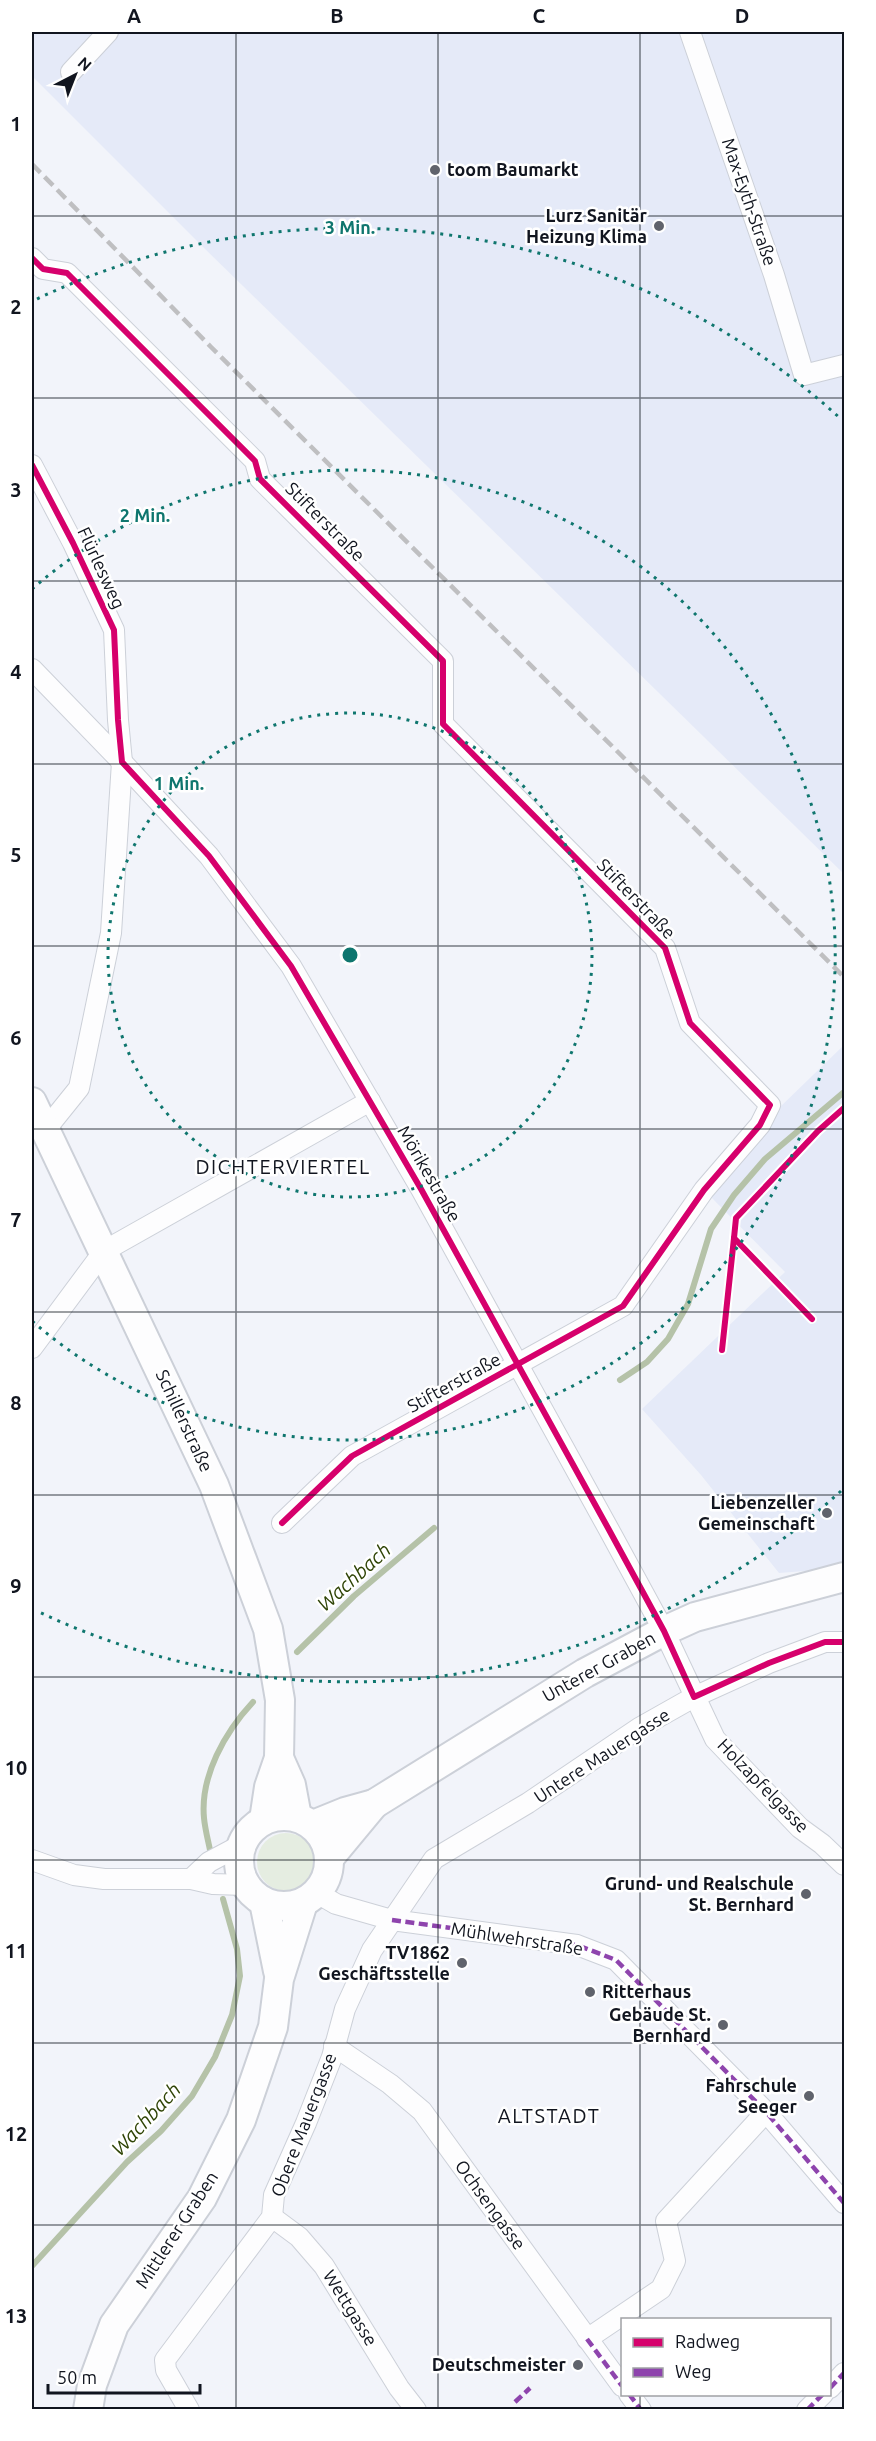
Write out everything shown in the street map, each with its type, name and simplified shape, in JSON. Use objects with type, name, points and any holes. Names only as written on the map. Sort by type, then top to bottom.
[{"type":"street","points":[[71,72],[108,32]]},
{"type":"street","name":"Max-Eyth-Straße","points":[[690,32],[774,275],[804,375],[844,365]]},
{"type":"street","name":"Stifterstraße","points":[[32,258],[43,269],[67,273],[255,461],[261,479],[443,661],[443,724],[665,948],[690,1023],[770,1105],[760,1125],[704,1190],[623,1306],[352,1456],[282,1522]]},
{"type":"street","name":"Flürlesweg","points":[[32,465],[74,543],[114,630],[122,762],[111,933],[79,1088],[46,1129]]},
{"type":"street","name":"Mörikestraße","points":[[32,669],[208,856],[291,966],[519,1365],[664,1631]]},
{"type":"street","points":[[32,1348],[104,1251],[370,1101]]},
{"type":"street","name":"Schillerstraße","points":[[32,1102],[214,1485],[268,1629],[280,1700],[279,1758],[269,1787],[264,1820]]},
{"type":"street","name":"Unterer Graben","points":[[305,1821],[374,1804],[565,1685],[664,1631],[695,1617],[844,1576]]},
{"type":"street","name":"Holzapfelgasse","points":[[664,1631],[716,1739],[800,1828],[822,1844],[844,1865]]},
{"type":"street","name":"Untere Mauergasse","points":[[392,1920],[434,1859],[528,1803],[639,1728],[694,1697],[769,1663],[825,1642],[844,1642]]},
{"type":"street","name":"Schillerstraße","points":[[279,1758],[305,1821]]},
{"type":"street","name":"Unterer Graben","points":[[330,1857],[374,1804]]},
{"type":"street","points":[[32,1860],[74,1875],[104,1879],[191,1879],[255,1893],[277,1906],[290,1906],[310,1898],[325,1882],[330,1857],[327,1845],[305,1821],[286,1815],[264,1820],[254,1827],[241,1845],[209,1862],[191,1879]]},
{"type":"street","points":[[241,1845],[239,1866],[255,1893]]},
{"type":"street","name":"Mittlerer Graben","points":[[255,1893],[279,1979]]},
{"type":"street","name":"Mühlwehrstraße","points":[[310,1898],[392,1920],[577,1945],[616,1960],[766,2112],[844,2203]]},
{"type":"street","name":"Mittlerer Graben","points":[[88,2409],[92,2385],[114,2325],[202,2198],[241,2120],[273,2027],[279,1979],[310,1898]]},
{"type":"street","name":"Obere Mauergasse","points":[[189,2409],[166,2370],[165,2360],[272,2217],[273,2195],[306,2123],[332,2057],[345,2009],[372,1950],[392,1920]]},
{"type":"street","name":"Ochsengasse","points":[[334,2046],[390,2084],[422,2111],[621,2385]]},
{"type":"street","points":[[587,2339],[661,2289],[675,2261],[666,2221],[766,2112]]},
{"type":"street","name":"Wettgasse","points":[[272,2217],[298,2237],[324,2266],[399,2388],[416,2409]]},
{"type":"street","points":[[831,2387],[844,2373]]},
{"type":"street","points":[[631,2396],[641,2409]]},
{"type":"street","points":[[807,2409],[821,2396]]},
{"type":"shaded area","points":[[32,32],[844,32],[844,874],[201,245],[32,76]]},
{"type":"shaded area","points":[[844,1045],[844,1568],[779,1573],[701,1475],[642,1409],[785,1272],[707,1193],[778,1109]]},
{"type":"shaded area","points":[[280,1833],[292,1833],[307,1841],[315,1856],[315,1868],[307,1883],[292,1891],[280,1891],[265,1883],[257,1868],[257,1856],[265,1841]]},
{"type":"waterway","name":"Wachbach","points":[[620,1380],[647,1362],[668,1339],[688,1304],[711,1229],[734,1195],[765,1159],[844,1092]]},
{"type":"waterway","name":"Wachbach","points":[[297,1652],[354,1596],[434,1528]]},
{"type":"waterway","name":"Wachbach","points":[[210,1850],[204,1822],[204,1802],[210,1771],[224,1741],[253,1702]]},
{"type":"waterway","name":"Wachbach","points":[[32,2266],[127,2162],[161,2131],[192,2096],[215,2057],[232,2015],[240,1976],[237,1949],[223,1899]]},
{"type":"railway","points":[[32,164],[211,347],[844,977]]},
{"type":"marked path","points":[[392,1920],[577,1945],[616,1960],[766,2112],[844,2203]]},
{"type":"marked path","points":[[587,2339],[621,2385]]},
{"type":"marked path","points":[[831,2387],[844,2373]]},
{"type":"marked path","points":[[515,2402],[530,2388]]},
{"type":"marked path","points":[[630,2396],[641,2410]]},
{"type":"marked path","points":[[807,2410],[821,2396]]},
{"type":"cycle path","points":[[32,258],[43,269],[67,273],[255,461],[260,479],[443,661],[443,724],[665,948],[690,1023],[770,1105],[760,1125],[704,1190],[623,1306],[352,1456],[282,1523]]},
{"type":"cycle path","points":[[32,465],[73,543],[114,630],[122,762],[209,856],[291,966],[421,1189],[608,1528],[664,1631],[694,1697],[769,1663],[825,1642],[844,1642]]},
{"type":"cycle path","points":[[812,1319],[734,1238],[736,1218],[818,1131],[844,1108]]},
{"type":"cycle path","points":[[722,1350],[734,1238]]},
{"type":"place","name":"toom Baumarkt","points":[[435,170]]},
{"type":"place","name":"Lurz Sanitär Heizung Klima","points":[[659,226]]},
{"type":"place","name":"Liebenzeller Gemeinschaft","points":[[827,1513]]},
{"type":"place","name":"Grund- und Realschule St. Bernhard","points":[[806,1894]]},
{"type":"place","name":"TV1862 Geschäftsstelle","points":[[462,1963]]},
{"type":"place","name":"Ritterhaus","points":[[590,1992]]},
{"type":"place","name":"Gebäude St. Bernhard","points":[[723,2025]]},
{"type":"place","name":"Fahrschule Seeger","points":[[809,2096]]},
{"type":"place","name":"Deutschmeister","points":[[578,2365]]},
{"type":"district","name":"DICHTERVIERTEL","points":[[283,1167]]},
{"type":"district","name":"ALTSTADT","points":[[549,2116]]}]
